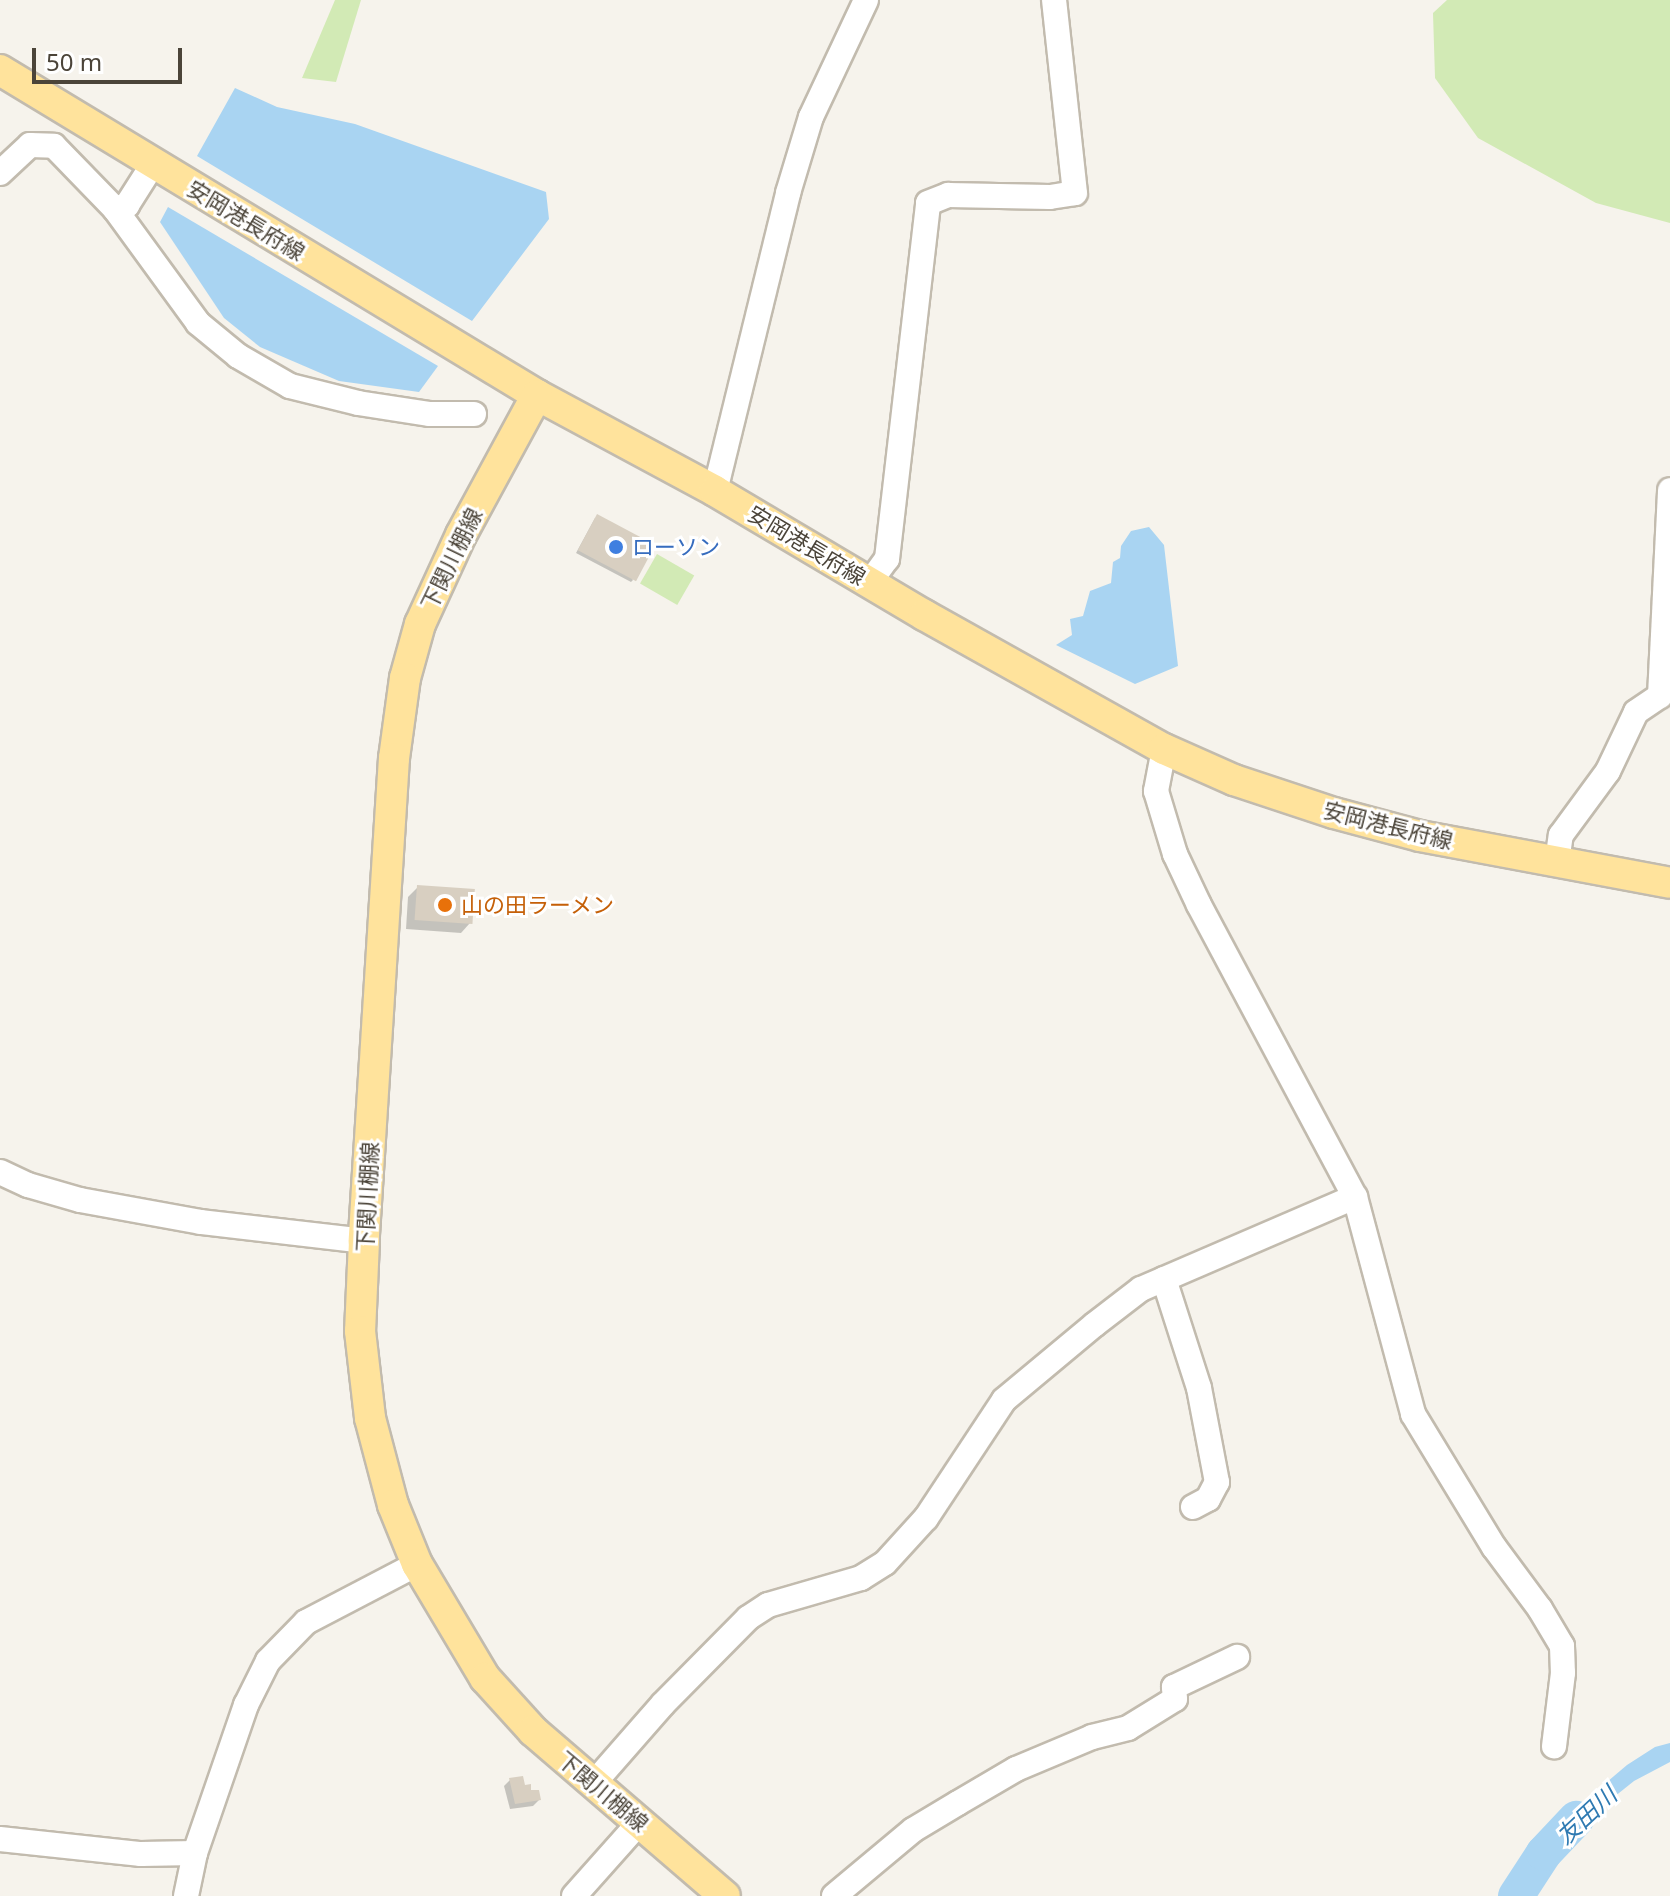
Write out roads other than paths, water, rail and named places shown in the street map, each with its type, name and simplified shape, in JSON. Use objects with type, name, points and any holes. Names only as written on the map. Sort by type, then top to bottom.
[{"type":"main road","name":"安岡港長府線","points":[[0,70],[537,395],[715,491],[1090,710],[1164,749],[1234,780],[1334,813],[1420,836],[1670,883]]},
{"type":"main road","name":"下関川棚線","points":[[537,395],[461,535],[420,624],[405,678],[394,758],[364,1241],[360,1331],[370,1418],[393,1505],[417,1564],[485,1678],[533,1731],[725,1896]]},
{"type":"street","points":[[715,491],[788,193],[811,117],[866,0]]},
{"type":"street","points":[[870,582],[887,559],[928,203],[948,195],[1050,197],[1075,193],[1054,0]]},
{"type":"street","points":[[0,173],[30,145],[54,146],[115,209],[198,323],[251,363],[290,386],[358,403],[430,414],[474,414]]},
{"type":"street","points":[[115,209],[127,205],[153,164]]},
{"type":"street","points":[[1557,862],[1561,835],[1608,771],[1636,712],[1660,696],[1670,490]]},
{"type":"street","points":[[1164,749],[1156,791],[1175,854],[1199,905],[1355,1197],[1364,1220],[1413,1414],[1494,1547],[1548,1620],[1562,1646],[1563,1673],[1554,1746]]},
{"type":"street","points":[[0,1172],[28,1185],[80,1200],[201,1222],[364,1241]]},
{"type":"street","points":[[593,1784],[663,1704],[748,1618],[768,1605],[861,1578],[885,1563],[926,1518],[1004,1400],[1117,1307],[1141,1289],[1355,1197]]},
{"type":"street","points":[[1164,1279],[1199,1388],[1217,1482],[1208,1499],[1193,1507]]},
{"type":"street","points":[[186,1896],[195,1853],[246,1705],[268,1661],[306,1622],[417,1564]]},
{"type":"street","points":[[834,1896],[913,1830],[958,1803],[1016,1769],[1092,1737],[1128,1728],[1175,1699],[1174,1687],[1237,1657]]},
{"type":"street","points":[[574,1896],[640,1822]]},
{"type":"street","points":[[0,1839],[141,1854],[195,1853]]},
{"type":"water","points":[[235,88],[277,107],[355,124],[546,192],[549,219],[472,321],[197,156]]},
{"type":"water","points":[[168,207],[438,366],[419,392],[339,381],[260,347],[224,318],[160,222]]},
{"type":"water","points":[[1149,527],[1164,545],[1178,666],[1135,684],[1056,645],[1072,635],[1070,619],[1083,616],[1090,591],[1111,583],[1113,562],[1120,558],[1121,546],[1131,531]]},
{"type":"water","points":[[1670,1743],[1670,1762],[1634,1781],[1544,1853],[1581,1804],[1627,1765],[1655,1747]]},
{"type":"waterway","name":"友田川","points":[[1516,1896],[1544,1853],[1576,1819]]},
{"type":"place","name":"ローソン","points":[[616,547]]},
{"type":"place","name":"山の田ラーメン","points":[[445,905]]}]
